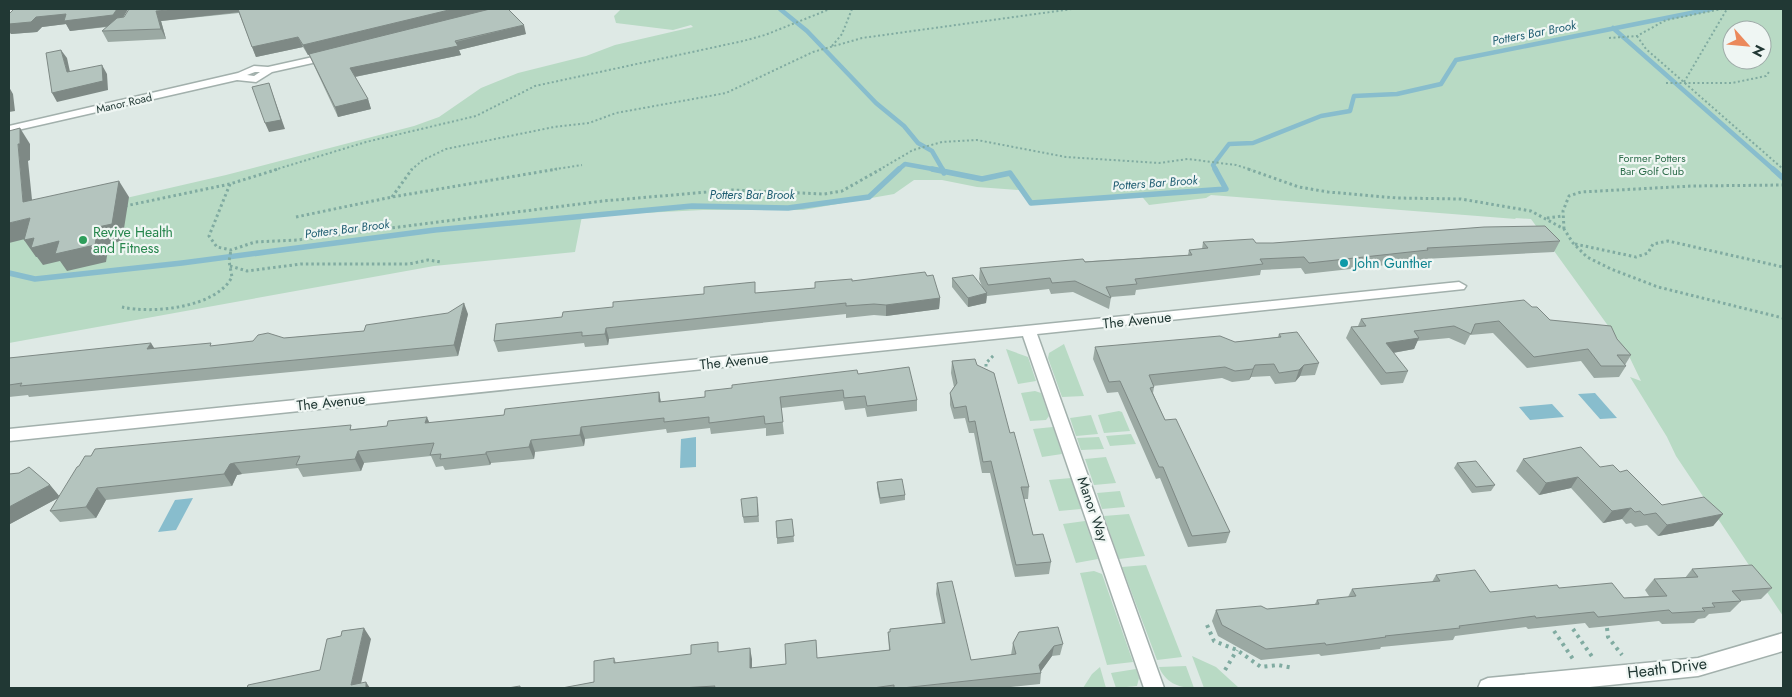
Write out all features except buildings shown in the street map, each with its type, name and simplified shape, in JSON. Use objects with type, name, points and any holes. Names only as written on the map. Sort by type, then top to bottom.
[{"type":"street","name":"Manor Road","points":[[9,129],[240,76],[243,79],[256,79],[266,74],[267,70],[338,54]]},
{"type":"street","name":"The Avenue","points":[[9,435],[1460,286]]},
{"type":"street","name":"Manor Way","points":[[1029,331],[1154,688]]},
{"type":"street","name":"Heath Drive","points":[[1488,688],[1698,667],[1783,642]]},
{"type":"path","points":[[120,206],[230,184],[366,142],[476,116],[535,86],[743,41],[765,35],[830,9]]},
{"type":"path","points":[[832,47],[842,34],[852,9]]},
{"type":"path","points":[[392,197],[413,168],[423,160],[446,149],[554,127],[589,123],[616,113],[726,93],[754,78],[791,64],[813,52],[876,36],[1072,9]]},
{"type":"path","points":[[1609,38],[1637,36],[1645,28],[1671,19],[1722,9]]},
{"type":"path","points":[[1684,83],[1727,9]]},
{"type":"path","points":[[1637,36],[1646,49],[1783,169]]},
{"type":"path","points":[[1666,83],[1732,83],[1766,76],[1769,72]]},
{"type":"path","points":[[230,184],[209,236],[217,247],[231,250],[256,242],[297,240],[603,201],[731,190],[824,194],[842,191],[913,150],[942,142],[977,140],[1066,157],[1116,161],[1159,163],[1188,158],[1236,165],[1299,187],[1328,192],[1397,198],[1461,200],[1531,211],[1564,229],[1573,243],[1587,257],[1611,269],[1658,287],[1783,318]]},
{"type":"path","points":[[296,218],[392,197],[582,165]]},
{"type":"path","points":[[1564,229],[1563,216],[1569,196],[1581,192],[1692,186],[1783,185]]},
{"type":"path","points":[[1546,218],[1563,216]]},
{"type":"path","points":[[1573,243],[1636,258],[1648,254],[1653,244],[1668,241],[1782,266]]},
{"type":"path","points":[[122,307],[142,312],[159,311],[198,301],[221,289],[231,280],[231,250]]},
{"type":"path","points":[[230,266],[247,271],[317,263],[393,264],[428,260],[442,262]]},
{"type":"path","points":[[980,378],[985,373],[986,363],[995,354]]},
{"type":"path","points":[[1207,625],[1214,641],[1237,650],[1261,667],[1278,665],[1293,668]]},
{"type":"path","points":[[1607,628],[1608,637],[1622,656]]},
{"type":"path","points":[[1573,629],[1594,658]]},
{"type":"path","points":[[1554,631],[1573,659]]},
{"type":"path","points":[[1225,670],[1237,650]]},
{"type":"green space","name":"Former Potters Bar Golf Club","points":[[621,9],[1783,9],[1783,616],[1676,456],[1667,437],[1630,377],[1641,381],[1627,352],[1531,219],[1211,195],[1206,198],[1149,205],[1139,193],[1113,200],[1040,203],[1031,200],[1019,190],[977,187],[942,180],[914,180],[894,194],[803,210],[703,210],[582,216],[575,252],[434,266],[9,343],[9,225],[226,175],[414,126],[439,117],[481,88],[518,73],[586,56],[615,45],[693,27],[691,25],[673,30],[616,23],[614,16]]},
{"type":"green space","points":[[1064,344],[1084,396],[1062,397],[1048,358],[1049,353]]},
{"type":"green space","points":[[1006,349],[1028,357],[1036,381],[1018,384]]},
{"type":"green space","points":[[1035,391],[1041,393],[1049,416],[1046,420],[1030,421],[1021,393]]},
{"type":"green space","points":[[1122,412],[1130,431],[1104,433],[1098,415]]},
{"type":"green space","points":[[1091,415],[1098,434],[1076,436],[1070,418]]},
{"type":"green space","points":[[1053,427],[1062,454],[1042,457],[1033,429]]},
{"type":"green space","points":[[1131,434],[1136,444],[1110,446],[1106,436]]},
{"type":"green space","points":[[1099,437],[1104,449],[1081,450],[1077,438]]},
{"type":"green space","points":[[1106,457],[1116,483],[1094,485],[1085,459]]},
{"type":"green space","points":[[1071,478],[1081,509],[1059,511],[1049,480]]},
{"type":"green space","points":[[1120,491],[1125,507],[1102,509],[1097,493]]},
{"type":"green space","points":[[1129,514],[1145,556],[1119,559],[1104,516]]},
{"type":"green space","points":[[1085,521],[1098,559],[1076,563],[1063,524]]},
{"type":"green space","points":[[1146,565],[1182,657],[1157,660],[1122,567]]},
{"type":"green space","points":[[1094,571],[1102,574],[1133,662],[1107,665],[1080,573]]},
{"type":"green space","points":[[1192,656],[1216,667],[1239,688],[1204,688]]},
{"type":"green space","points":[[1186,666],[1194,688],[1183,687],[1168,680],[1159,667]]},
{"type":"green space","points":[[1100,667],[1106,688],[1083,688],[1092,674]]},
{"type":"green space","points":[[1136,669],[1139,678],[1137,686],[1116,688],[1111,673]]},
{"type":"water","points":[[1595,393],[1617,418],[1600,419],[1578,394]]},
{"type":"water","points":[[1552,404],[1564,417],[1530,420],[1519,407]]},
{"type":"water","points":[[696,437],[696,467],[680,468],[681,439]]},
{"type":"water","points":[[193,498],[176,530],[158,532],[175,500]]},
{"type":"waterway","points":[[780,9],[807,31],[876,103],[904,126],[918,143],[932,151],[943,170]]},
{"type":"waterway","name":"Potters Bar Brook","points":[[1614,28],[1711,9]]},
{"type":"waterway","name":"Potters Bar Brook","points":[[1216,170],[1213,165],[1229,144],[1253,143],[1321,116],[1350,111],[1354,96],[1397,94],[1441,84],[1456,60],[1614,28]]},
{"type":"waterway","points":[[1614,28],[1774,170]]},
{"type":"waterway","name":"Potters Bar Brook","points":[[898,170],[905,164],[938,170]]},
{"type":"waterway","name":"Potters Bar Brook","points":[[9,273],[35,279],[182,263],[435,230],[692,206],[788,208],[869,197],[899,169]]},
{"type":"waterway","name":"Potters Bar Brook","points":[[932,169],[943,171]]},
{"type":"waterway","name":"Potters Bar Brook","points":[[943,171],[982,179],[1010,173],[1031,203],[1226,189],[1215,169]]},
{"type":"waterway","points":[[1773,169],[1783,178]]},
{"type":"place","name":"Revive Health and Fitness","points":[[83,240]]},
{"type":"place","name":"John Gunther","points":[[1344,263]]}]
